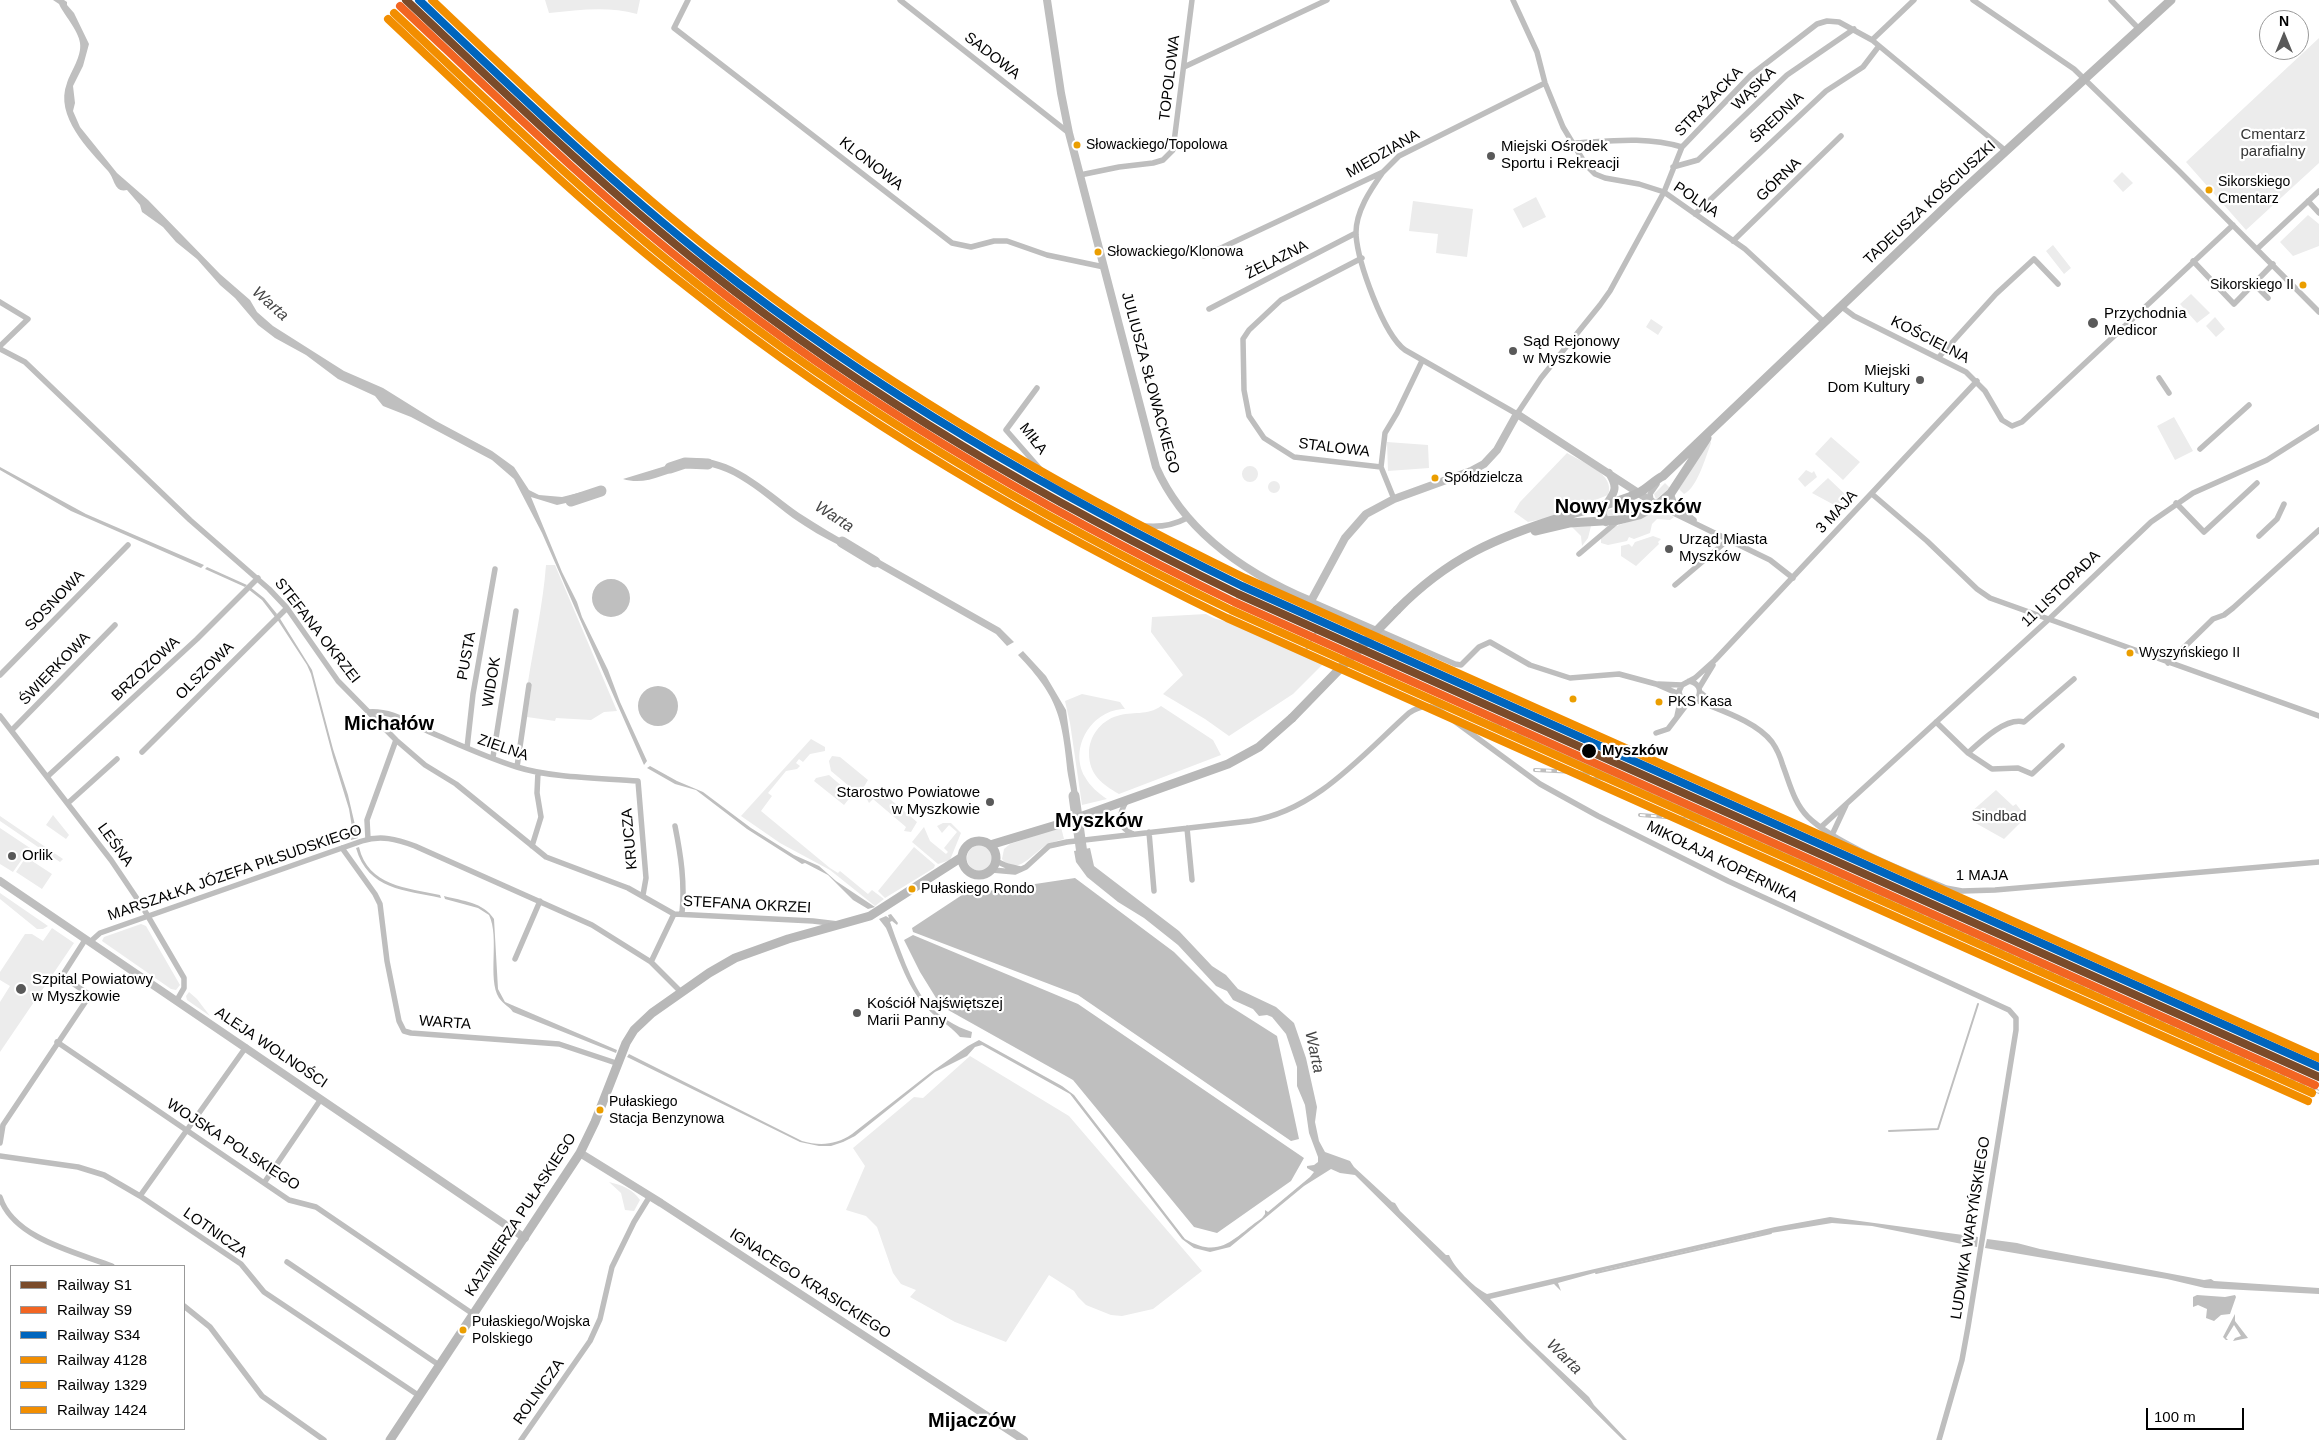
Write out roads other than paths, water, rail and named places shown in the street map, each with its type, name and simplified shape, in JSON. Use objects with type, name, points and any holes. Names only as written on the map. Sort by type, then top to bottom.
[{"type":"main road","name":"TADEUSZA KOŚCIUSZKI","points":[[1638,493],[1662,476],[1712,430],[2006,152],[2171,0]]},
{"type":"main road","name":"TADEUSZA KOŚCIUSZKI","points":[[1654,503],[1671,493],[1712,430]]},
{"type":"main road","points":[[1018,836],[1002,847],[992,870],[985,875],[977,875],[966,870],[962,857],[965,849],[971,844],[979,841],[990,845],[1008,837],[1018,836],[1068,821],[1239,759],[1259,747],[1292,718],[1426,581],[1450,564],[1478,549],[1531,526],[1638,493]]},
{"type":"main road","points":[[1513,534],[1570,523],[1619,520],[1639,515],[1654,503]]},
{"type":"main road","points":[[990,845],[996,858]]},
{"type":"main road","name":"KAZIMIERZA PUŁASKIEGO","points":[[390,1440],[418,1395],[526,1238],[580,1153],[626,1045],[640,1024],[681,992],[735,958],[788,939],[870,916],[962,857]]},
{"type":"main road","name":"KAZIMIERZA PUŁASKIEGO","points":[[933,875],[958,868],[966,870]]},
{"type":"street","name":"KLONOWA","points":[[688,0],[674,28],[952,243],[971,248],[1000,240],[1047,255],[1104,268]]},
{"type":"street","name":"SADOWA","points":[[900,0],[1069,133]]},
{"type":"street","name":"JULIUSZA SŁOWACKIEGO","points":[[1047,0],[1069,133],[1156,468],[1170,496],[1187,518],[1245,568],[1271,584],[1461,665],[1479,647],[1490,642],[1530,665],[1570,678],[1619,674],[1656,684]]},
{"type":"street","name":"TOPOLOWA","points":[[1080,175],[1119,167],[1153,163],[1168,156],[1175,144],[1192,0]]},
{"type":"street","points":[[1184,67],[1326,0]]},
{"type":"street","name":"POLNA","points":[[1513,0],[1537,52],[1545,83],[1563,127],[1586,165],[1595,174],[1664,192],[1733,241],[1825,323]]},
{"type":"street","points":[[1872,40],[1914,0]]},
{"type":"street","points":[[1974,0],[2074,69],[2319,312]]},
{"type":"street","points":[[2111,0],[2139,29]]},
{"type":"street","name":"STRAŻACKA","points":[[1517,414],[1550,365],[1600,305],[1664,192],[1682,147],[1751,75],[1817,24],[1833,21],[1854,29],[1872,40],[2006,152]]},
{"type":"street","name":"WĄSKA","points":[[1673,167],[1698,160],[1787,75],[1854,29]]},
{"type":"street","name":"ŚREDNIA","points":[[1695,214],[1826,91],[1863,66],[1879,46]]},
{"type":"street","name":"MIEDZIANA","points":[[1204,256],[1383,172],[1399,156],[1545,83]]},
{"type":"street","name":"GÓRNA","points":[[1733,241],[1841,136]]},
{"type":"street","points":[[1572,143],[1638,139],[1665,142],[1682,147]]},
{"type":"street","points":[[1383,172],[1364,200],[1356,233],[1362,258],[1388,332],[1399,346],[1422,361],[1517,414],[1654,503],[1779,565],[1793,578]]},
{"type":"street","points":[[2257,249],[2319,191]]},
{"type":"street","points":[[2308,201],[2319,212]]},
{"type":"street","points":[[2233,225],[2192,261],[2234,304],[2272,264]]},
{"type":"street","name":"ŻELAZNA","points":[[1209,309],[1356,233]]},
{"type":"street","name":"STALOWA","points":[[1362,258],[1282,300],[1253,325],[1243,339],[1244,390],[1248,416],[1258,432],[1272,444],[1294,457],[1381,467],[1394,499]]},
{"type":"street","points":[[1938,358],[1996,294],[2034,259],[2058,284]]},
{"type":"street","name":"KOŚCIELNA","points":[[1842,307],[1854,316],[1966,372],[1977,381],[2002,420],[2009,425],[2017,425],[2192,261]]},
{"type":"street","points":[[2253,283],[2268,298]]},
{"type":"street","points":[[0,302],[28,319],[0,347]]},
{"type":"street","name":"STEFANA OKRZEI","points":[[0,347],[25,362],[190,520],[258,578],[338,681],[396,740],[425,765],[456,784],[532,846],[555,861],[643,895],[674,914],[813,921],[840,925]]},
{"type":"street","points":[[1381,467],[1385,433],[1397,413],[1422,361]]},
{"type":"street","points":[[2159,378],[2168,393]]},
{"type":"street","name":"3 MAJA","points":[[1690,681],[1715,660],[1977,381]]},
{"type":"street","name":"MIŁA","points":[[1037,388],[1006,430],[1048,478],[1138,525],[1153,527],[1176,524],[1187,518]]},
{"type":"street","points":[[2200,449],[2250,405]]},
{"type":"street","points":[[1311,601],[1345,538],[1366,514],[1394,499],[1463,474],[1484,464],[1498,450],[1517,414]]},
{"type":"street","name":"11 LISTOPADA","points":[[1821,827],[2048,620],[2122,547],[2151,522],[2176,504],[2209,485],[2267,460],[2319,427]]},
{"type":"street","points":[[1606,522],[1602,516],[1615,489],[1614,482],[1608,472]]},
{"type":"street","points":[[1654,503],[1650,494],[1662,476]]},
{"type":"street","points":[[2176,504],[2204,532],[2257,483]]},
{"type":"street","points":[[1671,493],[1675,504],[1697,523]]},
{"type":"street","points":[[1872,494],[1983,595],[2319,716]]},
{"type":"street","points":[[2259,536],[2277,520],[2284,504]]},
{"type":"street","points":[[1579,554],[1619,520]]},
{"type":"street","points":[[2168,663],[2213,619],[2224,615],[2233,608],[2319,530]]},
{"type":"street","points":[[1675,585],[1729,539]]},
{"type":"street","name":"SOSNOWA","points":[[0,675],[128,545]]},
{"type":"street","name":"PUSTA","points":[[467,748],[473,694],[494,568]]},
{"type":"street","name":"BRZOZOWA","points":[[48,776],[183,652],[258,578]]},
{"type":"street","name":"OLSZOWA","points":[[142,752],[284,610]]},
{"type":"street","name":"WIDOK","points":[[493,757],[516,611]]},
{"type":"street","name":"ŚWIERKOWA","points":[[12,730],[115,625]]},
{"type":"street","name":"3 MAJA","points":[[1700,690],[1715,660]]},
{"type":"street","points":[[1968,753],[2008,723],[2017,720],[2024,722],[2074,679]]},
{"type":"street","points":[[1656,684],[1682,684],[1690,681],[1697,684],[1700,690],[1668,730],[1656,733]]},
{"type":"street","points":[[1656,684],[1693,701]]},
{"type":"street","points":[[1676,718],[1682,684]]},
{"type":"street","points":[[517,767],[529,685]]},
{"type":"street","name":"1 MAJA","points":[[1700,690],[1719,708]]},
{"type":"street","name":"1 MAJA","points":[[1693,701],[1719,708],[1748,724],[1772,742],[1798,804],[1807,816],[1832,835],[1933,882],[1962,891],[1995,890],[2319,862]]},
{"type":"street","name":"MIKOŁAJA KOPERNIKA","points":[[1187,828],[1264,819],[1294,808],[1319,793],[1409,713],[1418,707],[1429,707],[1442,712],[1540,784],[1577,805],[1728,881],[2000,1005],[2009,1010],[2016,1018]]},
{"type":"street","name":"ZIELNA","points":[[368,712],[385,712],[403,718],[467,748],[517,767],[538,772],[638,781]]},
{"type":"street","name":"LEŚNA","points":[[0,716],[112,860],[148,916],[184,978],[184,988],[177,1000]]},
{"type":"street","points":[[1936,722],[1968,753],[1992,769],[2018,768],[2032,774],[2062,746]]},
{"type":"street","points":[[365,840],[367,820],[396,740]]},
{"type":"street","points":[[68,803],[117,759]]},
{"type":"street","points":[[532,846],[541,817],[537,793],[538,772]]},
{"type":"street","name":"KRUCZA","points":[[638,781],[646,878],[643,895]]},
{"type":"street","points":[[1128,800],[1121,810],[1119,820],[1124,829],[1134,834]]},
{"type":"street","name":"11 LISTOPADA","points":[[1832,835],[1846,805]]},
{"type":"street","points":[[675,826],[682,858],[685,892],[682,913]]},
{"type":"street","points":[[992,870],[1015,872],[1022,869],[1050,846],[1073,841],[1187,828],[1192,880]]},
{"type":"street","points":[[1149,832],[1154,891]]},
{"type":"street","name":"MARSZAŁKA JÓZEFA PIŁSUDSKIEGO","points":[[88,941],[97,934],[148,916],[365,840],[384,837],[402,840],[592,925],[651,962],[681,992]]},
{"type":"street","name":"WARTA","points":[[342,848],[380,904],[387,961],[399,1021],[404,1031],[559,1044],[619,1064]]},
{"type":"street","points":[[996,858],[1007,866],[1022,869]]},
{"type":"street","name":"ALEJA WOLNOŚCI","points":[[0,881],[526,1238]]},
{"type":"street","points":[[515,959],[540,901]]},
{"type":"street","points":[[651,962],[674,914]]},
{"type":"street","points":[[0,1143],[3,1125],[90,995],[62,976],[88,941]]},
{"type":"street","name":"LUDWIKA WARYŃSKIEGO","points":[[1939,1440],[1962,1360],[2016,1030],[2016,1018]]},
{"type":"street","name":"WOJSKA POLSKIEGO","points":[[57,1042],[186,1132],[289,1200],[316,1207],[473,1314]]},
{"type":"street","points":[[140,1196],[246,1047]]},
{"type":"street","points":[[264,1183],[321,1099]]},
{"type":"street","name":"IGNACEGO KRASICKIEGO","points":[[580,1153],[661,1203],[1024,1440]]},
{"type":"street","name":"LOTNICZA","points":[[0,1156],[78,1167],[104,1175],[140,1196],[240,1264],[264,1292],[418,1395]]},
{"type":"street","name":"ROLNICZA","points":[[521,1440],[590,1341],[600,1319],[612,1266],[634,1222],[650,1196]]},
{"type":"street","points":[[0,1197],[14,1220],[26,1230],[40,1238],[109,1265]]},
{"type":"street","points":[[287,1262],[439,1364]]},
{"type":"street","points":[[185,1307],[210,1327],[262,1396],[324,1440]]},
{"type":"waterway","name":"Warta","points":[[670,468],[685,463],[708,464]]},
{"type":"waterway","name":"Warta","points":[[571,501],[601,491]]},
{"type":"waterway","name":"Warta","points":[[842,542],[875,562]]},
{"type":"waterway","points":[[1306,650],[1316,632]]},
{"type":"waterway","name":"Warta","points":[[1074,796],[1083,861],[1085,863]]},
{"type":"waterway","points":[[1889,1131],[1938,1129],[1978,1004]]},
{"type":"waterway","points":[[1596,1273],[1771,1233]]},
{"type":"railway","points":[[1464,704],[1524,738],[2319,1092]]},
{"type":"railway","points":[[1535,770],[1575,772],[1605,779]]},
{"type":"railway","points":[[1640,815],[1679,818],[1704,823]]},
{"type":"rail line","name":"S1","points":[[406,0],[591,172],[706,269],[768,317],[832,362],[897,405],[1030,485],[1099,523],[1238,594],[2319,1077]]},
{"type":"rail line","name":"S34","points":[[419,0],[599,167],[711,262],[837,354],[902,397],[1035,478],[1242,586],[2319,1067]]},
{"type":"rail line","name":"1329","points":[[432,0],[607,163],[717,255],[842,347],[972,431],[1039,470],[1107,508],[1245,578],[2319,1058]]},
{"type":"rail line","name":"S9","points":[[400,6],[585,178],[701,276],[763,324],[827,369],[958,454],[1026,493],[1094,531],[1234,602],[2315,1085]]},
{"type":"rail line","name":"4128","points":[[394,13],[618,219],[696,283],[759,331],[888,420],[1022,501],[1091,539],[1231,610],[2312,1093]]},
{"type":"rail line","name":"1424","points":[[388,19],[499,124],[612,226],[691,290],[818,384],[950,469],[1018,508],[1156,583],[1227,618],[2308,1101]]},
{"type":"place","name":"Słowackiego/Topolowa","points":[[1077,145]]},
{"type":"place","name":"Miejski Ośrodek Sportu i Rekreacji","points":[[1491,156]]},
{"type":"place","name":"Sikorskiego Cmentarz","points":[[2209,190]]},
{"type":"place","name":"Słowackiego/Klonowa","points":[[1098,252]]},
{"type":"place","name":"Sikorskiego II","points":[[2303,285]]},
{"type":"place","name":"Przychodnia Medicor","points":[[2093,323]]},
{"type":"place","name":"Sąd Rejonowy w Myszkowie","points":[[1513,351]]},
{"type":"place","name":"Miejski Dom Kultury","points":[[1920,380]]},
{"type":"place","name":"Spółdzielcza","points":[[1435,478]]},
{"type":"place","name":"Urząd Miasta Myszków","points":[[1669,549]]},
{"type":"place","name":"Wyszyńskiego II","points":[[2130,653]]},
{"type":"place","name":"PKS Kasa","points":[[1659,702]]},
{"type":"place","name":"Myszków","points":[[1589,751]]},
{"type":"place","name":"Starostwo Powiatowe w Myszkowie","points":[[990,802]]},
{"type":"place","name":"Orlik","points":[[12,856]]},
{"type":"place","name":"Pułaskiego Rondo","points":[[912,889]]},
{"type":"place","name":"Szpital Powiatowy w Myszkowie","points":[[21,989]]},
{"type":"place","name":"Kościół Najświętszej Marii Panny","points":[[857,1013]]},
{"type":"place","name":"Pułaskiego Stacja Benzynowa","points":[[600,1110]]},
{"type":"place","name":"Pułaskiego/Wojska Polskiego","points":[[463,1330]]},
{"type":"district","name":"Nowy Myszków","points":[[1628,507]]},
{"type":"district","name":"Michałów","points":[[389,724]]},
{"type":"district","name":"Myszków","points":[[1099,821]]},
{"type":"district","name":"Mijaczów","points":[[972,1421]]},
{"type":"park label","name":"Cmentarz parafialny","points":[[2273,144]]},
{"type":"park label","name":"Sindbad","points":[[1999,817]]}]
